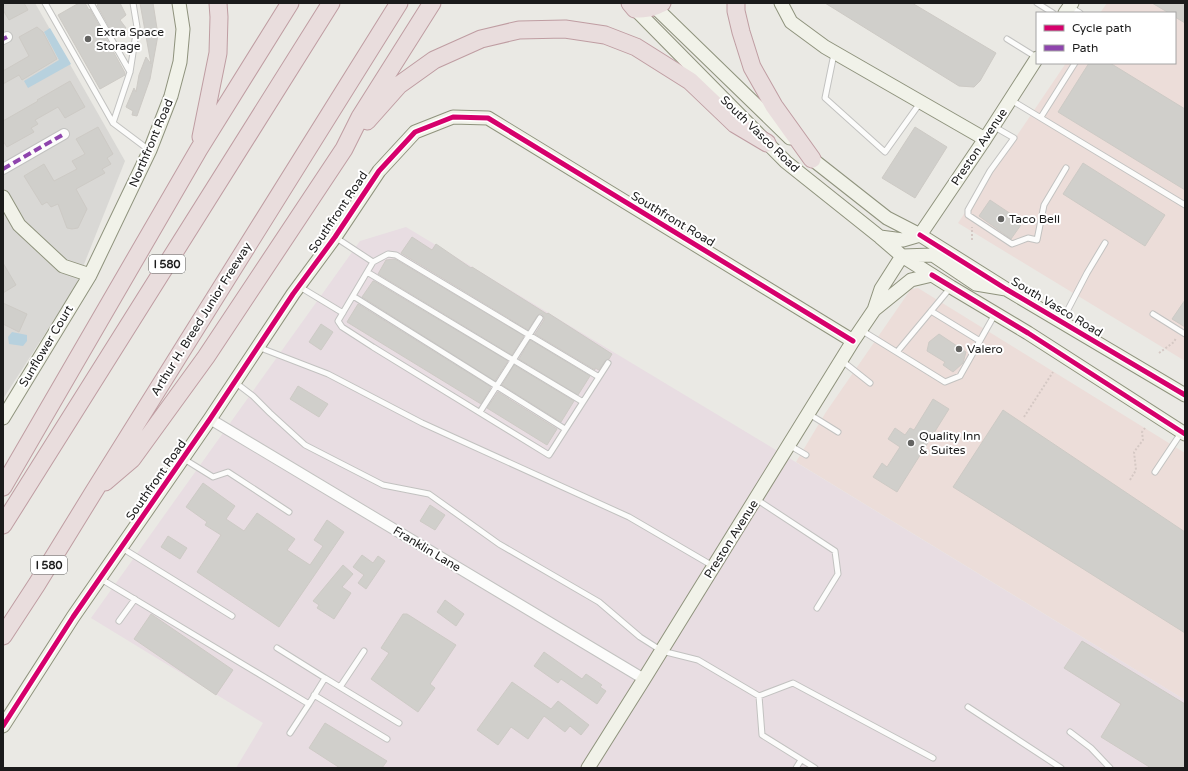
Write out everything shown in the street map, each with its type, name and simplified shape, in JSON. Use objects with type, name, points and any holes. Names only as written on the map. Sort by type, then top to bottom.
[{"type":"highway","points":[[199,149],[218,53],[218,3]]},
{"type":"highway","points":[[3,487],[199,149],[290,3]]},
{"type":"highway","name":"I 580","points":[[3,525],[331,3]]},
{"type":"highway","name":"Arthur H. Breed Junior Freeway","points":[[3,636],[37,584],[92,493],[399,3]]},
{"type":"highway","points":[[92,493],[132,459],[206,357],[344,149],[360,117],[432,3]]},
{"type":"highway","points":[[736,3],[736,11],[741,32],[752,67],[774,106],[812,159]]},
{"type":"highway","points":[[632,6],[646,9],[656,4]]},
{"type":"highway","points":[[344,149],[399,85],[434,60],[481,39],[518,30],[565,29],[605,35],[636,47],[690,81],[735,124],[767,143]]},
{"type":"street","name":"Northfront Road","points":[[90,275],[150,150],[171,96],[180,62],[183,29],[179,3]]},
{"type":"street","points":[[781,3],[791,22],[825,47],[985,139]]},
{"type":"street","name":"South Vasco Road","points":[[656,4],[812,159],[887,218],[920,235],[1006,289],[1185,395]]},
{"type":"street","name":"South Vasco Road","points":[[632,6],[786,162],[902,256],[1184,431]]},
{"type":"street","name":"Preston Avenue","points":[[920,235],[985,139],[1036,60]]},
{"type":"street","name":"Southfront Road","points":[[3,726],[73,617],[184,458],[299,286],[379,171],[415,132],[453,117],[488,118],[853,341]]},
{"type":"street","points":[[3,169],[64,134]]},
{"type":"street","points":[[3,197],[19,225],[63,266],[90,275]]},
{"type":"street","points":[[880,237],[903,240],[920,235]]},
{"type":"street","points":[[874,310],[880,289],[902,256],[933,255],[976,284],[1006,289]]},
{"type":"street","name":"Sunflower Court","points":[[3,418],[90,275]]},
{"type":"street","points":[[874,310],[911,280],[932,275]]},
{"type":"street","name":"Preston Avenue","points":[[588,768],[662,651],[841,360],[874,310]]},
{"type":"street","name":"Franklin Lane","points":[[210,419],[644,679]]},
{"type":"lane","points":[[45,3],[113,123],[150,150]]},
{"type":"lane","points":[[91,3],[130,72]]},
{"type":"lane","points":[[113,123],[130,72],[137,27],[133,3]]},
{"type":"lane","points":[[1037,3],[1051,12]]},
{"type":"lane","points":[[1007,39],[1036,57]]},
{"type":"lane","points":[[835,53],[825,98],[885,152],[920,102]]},
{"type":"lane","points":[[1041,117],[1074,64]]},
{"type":"lane","points":[[1010,99],[1185,205]]},
{"type":"lane","points":[[993,126],[1014,138],[990,171],[968,210],[968,215],[1012,244],[1028,238],[1037,240],[1044,205],[1066,168]]},
{"type":"lane","points":[[335,236],[373,262]]},
{"type":"lane","points":[[1062,322],[1087,273],[1105,243]]},
{"type":"lane","points":[[599,377],[396,255],[388,254],[373,262],[338,321],[342,327],[549,455],[608,363]]},
{"type":"lane","points":[[367,272],[583,402]]},
{"type":"lane","points":[[299,286],[343,313]]},
{"type":"lane","points":[[896,352],[951,287]]},
{"type":"lane","points":[[353,296],[565,429]]},
{"type":"lane","points":[[931,311],[980,341]]},
{"type":"lane","points":[[860,330],[945,382],[960,376],[996,314]]},
{"type":"lane","points":[[1153,314],[1183,333]]},
{"type":"lane","points":[[480,412],[540,318]]},
{"type":"lane","points":[[258,347],[328,374],[422,423],[629,517],[714,566]]},
{"type":"lane","points":[[841,360],[870,383]]},
{"type":"lane","points":[[235,382],[253,396],[305,445],[383,486],[429,494],[499,544],[599,602],[640,637],[662,651],[698,660],[759,696]]},
{"type":"lane","points":[[808,413],[838,432]]},
{"type":"lane","points":[[1155,472],[1184,431]]},
{"type":"lane","points":[[789,445],[806,455]]},
{"type":"lane","points":[[184,458],[213,477],[228,472],[289,512]]},
{"type":"lane","points":[[756,499],[835,551],[838,574],[817,608]]},
{"type":"lane","points":[[122,547],[232,616]]},
{"type":"lane","points":[[100,578],[309,704]]},
{"type":"lane","points":[[119,621],[135,599]]},
{"type":"lane","points":[[277,648],[399,723]]},
{"type":"lane","points":[[340,687],[364,651]]},
{"type":"lane","points":[[290,733],[325,678]]},
{"type":"lane","points":[[759,696],[793,683],[933,758]]},
{"type":"lane","points":[[314,695],[387,739]]},
{"type":"lane","points":[[759,696],[762,735],[815,768]]},
{"type":"lane","points":[[968,707],[1061,768]]},
{"type":"lane","points":[[1070,732],[1091,748],[1110,768]]},
{"type":"lane","points":[[796,768],[801,760]]},
{"type":"path","points":[[1159,353],[1183,333]]},
{"type":"path","points":[[1024,417],[1053,372]]},
{"type":"path","points":[[1130,480],[1136,470],[1134,452],[1143,440],[1142,432],[1145,428]]},
{"type":"shaded area","points":[[3,3],[35,3],[125,161],[75,287],[3,399]]},
{"type":"shaded area","points":[[1107,3],[1185,3],[1185,361],[958,223],[1065,64],[1176,64],[1176,12],[1101,12]]},
{"type":"shaded area","points":[[406,227],[771,447],[1185,700],[1185,768],[236,768],[263,723],[91,618],[360,241]]},
{"type":"shaded area","points":[[918,288],[1185,453],[1185,700],[796,462],[826,412],[911,289]]},
{"type":"water","points":[[50,28],[71,64],[28,88],[24,81],[59,60],[44,32]]},
{"type":"water","points":[[12,332],[27,335],[27,341],[23,346],[9,344],[8,337]]},
{"type":"building","points":[[3,3],[24,3],[28,10],[9,20],[3,10]]},
{"type":"building","name":"Extra Space Storage","points":[[79,3],[85,3],[89,10],[90,9],[125,73],[125,75],[100,89],[58,15]]},
{"type":"building","points":[[100,3],[120,3],[126,15],[120,20],[126,28],[114,36],[97,5]]},
{"type":"building","points":[[140,3],[153,3],[158,35],[150,79],[137,116],[132,115],[133,111],[126,107],[134,88],[136,92],[139,75],[146,57],[151,64]]},
{"type":"building","points":[[825,3],[912,3],[996,53],[980,81],[974,87],[959,86]]},
{"type":"building","points":[[1152,3],[1185,3],[1185,23],[1176,18],[1176,12],[1167,12]]},
{"type":"building","points":[[37,27],[43,32],[57,59],[22,80],[19,75],[3,84],[3,71],[29,56],[19,37]]},
{"type":"building","points":[[1088,64],[1112,64],[1185,109],[1185,190],[1058,112]]},
{"type":"building","points":[[70,81],[85,107],[65,118],[58,107],[35,120],[38,124],[31,128],[34,132],[7,147],[3,141],[3,121]]},
{"type":"building","points":[[98,127],[113,154],[107,158],[111,164],[102,169],[105,173],[76,189],[87,209],[78,228],[67,228],[58,204],[51,207],[47,202],[42,205],[24,176],[44,164],[54,181],[77,169],[72,161],[85,154],[76,139]]},
{"type":"building","points":[[915,127],[947,147],[915,198],[882,178]]},
{"type":"building","points":[[1083,163],[1165,215],[1145,246],[1063,194]]},
{"type":"building","name":"Taco Bell","points":[[990,200],[1023,222],[1011,239],[979,216]]},
{"type":"building","points":[[412,237],[432,250],[436,244],[471,268],[472,267],[547,314],[548,313],[612,354],[609,359],[605,361],[599,370],[595,368],[595,370],[535,334],[544,320],[542,314],[537,316],[528,330],[401,253]]},
{"type":"building","points":[[395,259],[524,336],[512,355],[378,274],[386,260]]},
{"type":"building","points":[[3,263],[16,285],[3,293]]},
{"type":"building","points":[[373,281],[508,361],[495,381],[362,297]]},
{"type":"building","points":[[1185,300],[1185,327],[1172,319]]},
{"type":"building","points":[[3,303],[27,314],[19,332],[3,324]]},
{"type":"building","points":[[358,304],[491,387],[481,404],[347,322]]},
{"type":"building","points":[[321,324],[333,332],[321,350],[309,342]]},
{"type":"building","points":[[939,334],[966,352],[963,363],[953,372],[943,365],[945,362],[927,351],[929,342]]},
{"type":"building","points":[[530,340],[590,376],[578,395],[519,359]]},
{"type":"building","points":[[514,365],[574,401],[561,422],[502,385]]},
{"type":"building","points":[[298,386],[328,404],[319,417],[290,399]]},
{"type":"building","points":[[498,392],[557,429],[547,445],[487,408]]},
{"type":"building","name":"Quality Inn & Suites","points":[[933,399],[949,409],[897,492],[873,477],[882,463],[887,467],[900,447],[888,439],[895,428],[905,435],[910,428],[914,430]]},
{"type":"building","points":[[1003,410],[1185,532],[1185,633],[953,487]]},
{"type":"building","points":[[203,483],[235,506],[226,519],[244,531],[257,513],[295,539],[287,550],[310,565],[323,546],[314,540],[327,520],[344,532],[279,627],[197,572],[221,535],[205,525],[207,522],[186,507]]},
{"type":"building","points":[[430,505],[445,515],[435,530],[420,521]]},
{"type":"building","points":[[168,536],[187,548],[180,559],[161,547]]},
{"type":"building","points":[[362,555],[373,563],[378,556],[385,561],[366,589],[358,583],[364,575],[353,567]]},
{"type":"building","points":[[343,565],[353,574],[342,587],[351,593],[334,619],[317,608],[319,605],[313,601]]},
{"type":"building","points":[[445,600],[464,614],[456,626],[437,612]]},
{"type":"building","points":[[151,614],[233,670],[216,695],[134,639]]},
{"type":"building","points":[[403,614],[407,614],[456,645],[430,684],[435,688],[418,712],[371,679],[389,653],[381,648]]},
{"type":"building","points":[[1082,641],[1185,704],[1185,768],[1151,768],[1101,737],[1121,704],[1064,668]]},
{"type":"building","points":[[544,652],[582,679],[586,674],[602,685],[600,687],[606,691],[597,704],[561,679],[558,683],[534,666]]},
{"type":"building","points":[[512,682],[551,709],[558,701],[589,725],[581,735],[570,726],[565,732],[544,716],[528,739],[511,727],[498,745],[477,730]]},
{"type":"building","points":[[325,723],[387,761],[382,768],[340,768],[309,748]]},
{"type":"marked path","points":[[3,39],[7,37]]},
{"type":"marked path","points":[[3,169],[64,134]]},
{"type":"cycle path","points":[[3,726],[73,617],[210,419],[293,294],[335,237],[379,171],[415,132],[453,117],[488,118],[853,341]]},
{"type":"cycle path","points":[[920,235],[1006,289],[1185,395]]},
{"type":"cycle path","points":[[932,275],[1028,333],[1185,434]]},
{"type":"place","name":"Extra Space Storage","points":[[88,39]]},
{"type":"place","name":"Taco Bell","points":[[1001,219]]},
{"type":"place","name":"Valero","points":[[959,349]]},
{"type":"place","name":"Quality Inn & Suites","points":[[911,443]]}]
